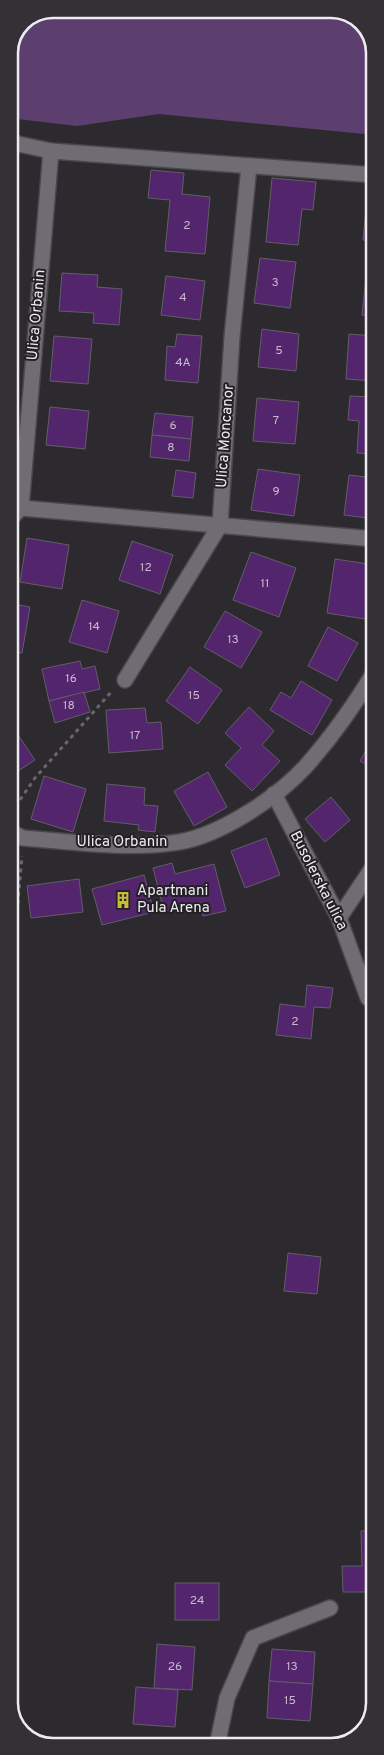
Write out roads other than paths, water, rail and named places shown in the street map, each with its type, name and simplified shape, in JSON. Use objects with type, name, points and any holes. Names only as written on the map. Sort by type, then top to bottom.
[{"type":"street","points":[[17,144],[51,151],[366,174]]},
{"type":"street","name":"Ulica Orbanin","points":[[21,508],[51,151]]},
{"type":"street","name":"Ulica Moncanor","points":[[125,680],[220,525],[232,337],[249,166]]},
{"type":"street","points":[[17,512],[21,508],[366,538]]},
{"type":"street","name":"Ulica Orbanin","points":[[17,835],[23,838],[142,845],[180,841],[212,832],[245,815],[305,768],[356,702],[366,686]]},
{"type":"street","name":"Busolerska ulica","points":[[274,794],[339,918],[366,992]]},
{"type":"street","points":[[339,918],[366,878]]},
{"type":"street","points":[[219,1738],[227,1698],[253,1638],[330,1608]]},
{"type":"place","name":"Apartmani Pula Arena","points":[[123,900]]}]
